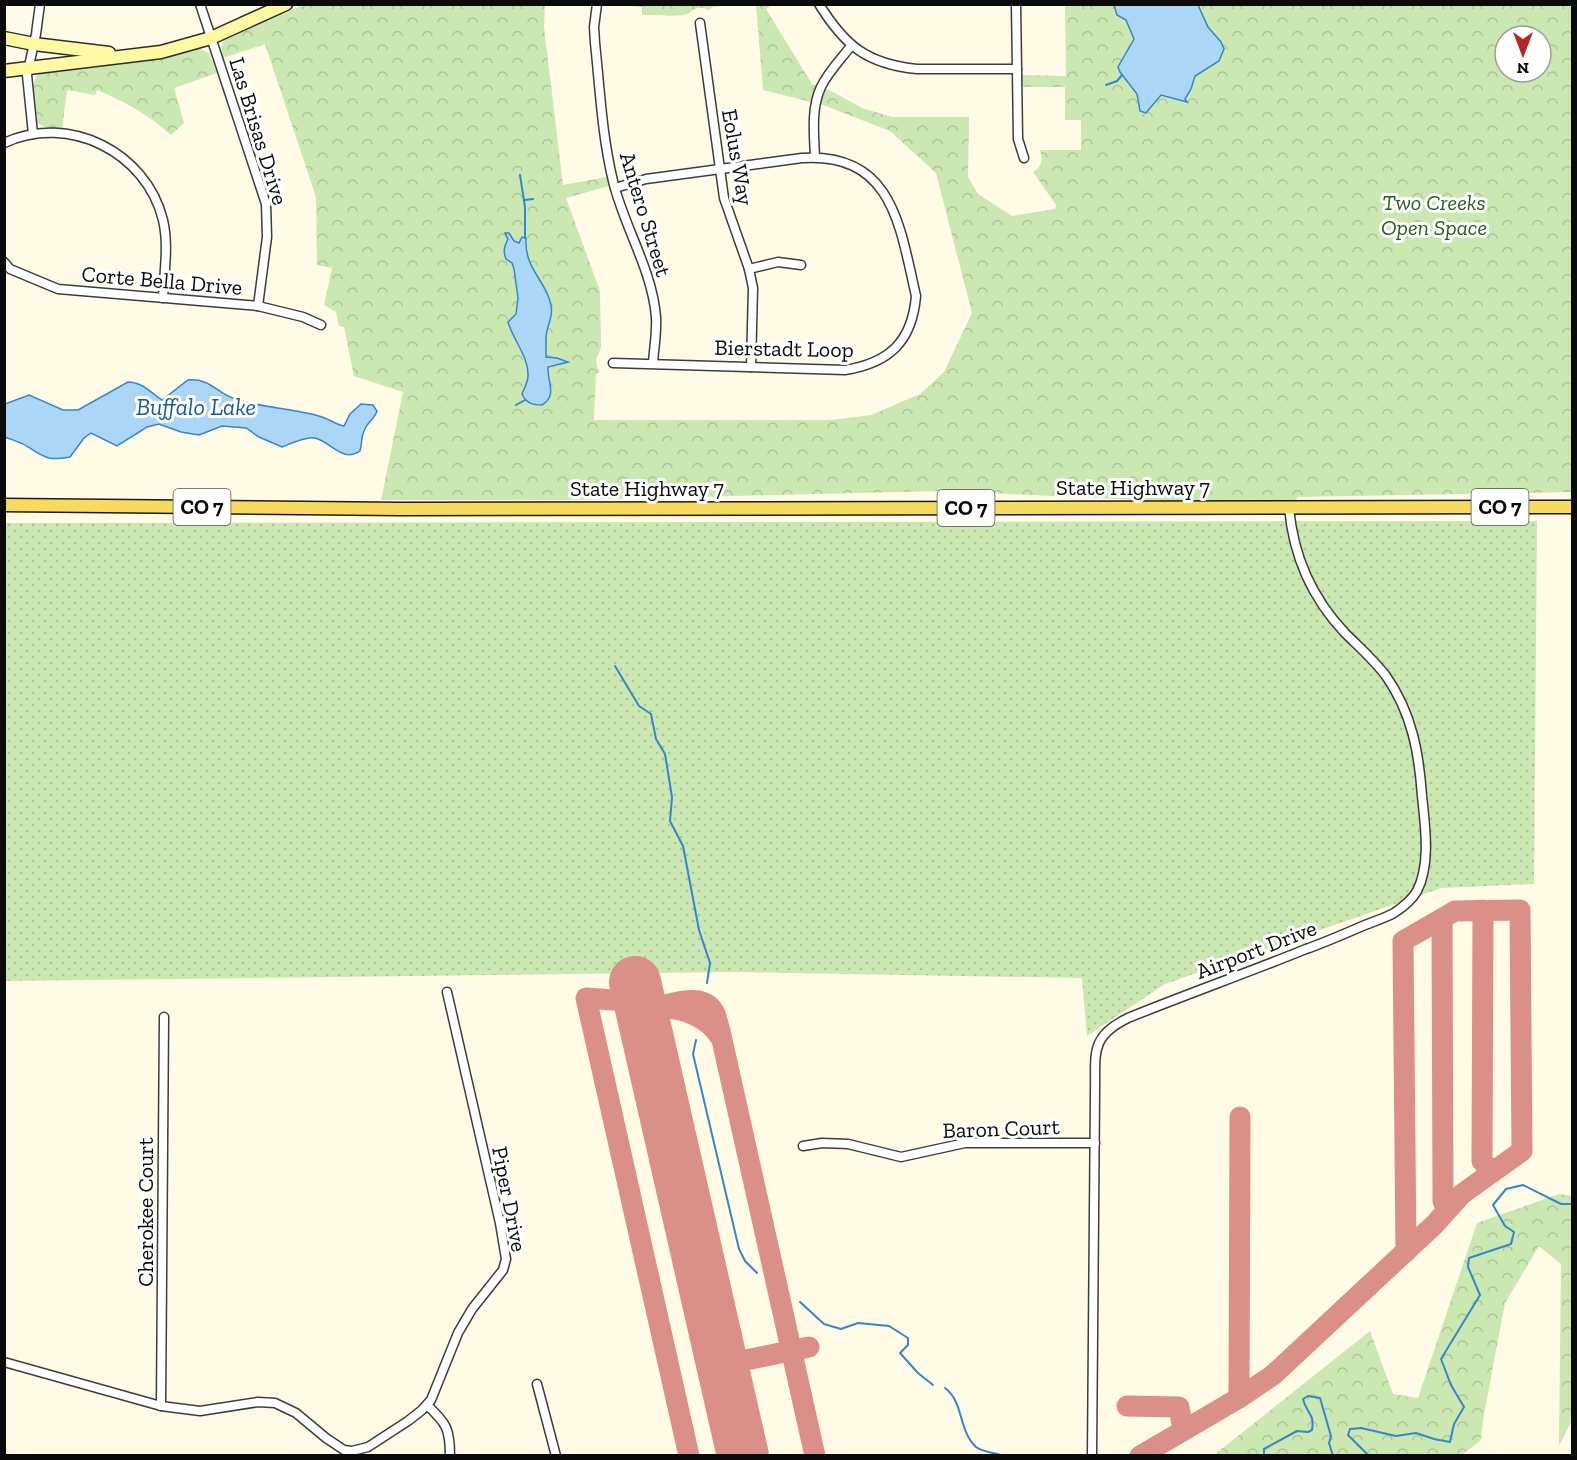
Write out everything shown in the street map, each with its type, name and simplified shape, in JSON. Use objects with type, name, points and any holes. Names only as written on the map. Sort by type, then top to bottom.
[{"type":"main road","name":"State Highway 7","points":[[4,506],[388,509],[1289,507]]},
{"type":"main road","name":"CO 7","points":[[1289,507],[1572,507]]},
{"type":"street","points":[[33,134],[27,75],[40,4]]},
{"type":"street","name":"Las Brisas Drive","points":[[200,4],[266,204],[268,234],[258,306]]},
{"type":"street","points":[[4,71],[161,52],[211,38],[286,4]]},
{"type":"street","name":"Antero Street","points":[[597,4],[594,27],[595,43],[608,160],[615,188],[654,302],[656,319],[653,363]]},
{"type":"street","points":[[819,4],[837,32],[851,46],[876,60],[902,68],[1017,69]]},
{"type":"street","points":[[1016,4],[1018,139],[1024,158]]},
{"type":"street","name":"Eolus Way","points":[[700,23],[724,198],[749,269],[753,288],[751,367]]},
{"type":"street","points":[[4,38],[125,56]]},
{"type":"street","points":[[814,157],[814,116],[817,96],[825,79],[851,46]]},
{"type":"street","points":[[4,143],[33,134],[56,133],[81,136],[119,154],[139,173],[153,194],[163,220],[166,242],[164,298]]},
{"type":"street","name":"Bierstadt Loop","points":[[613,363],[845,370],[866,367],[883,359],[903,340],[915,310],[916,296],[901,232],[888,198],[880,187],[862,171],[841,161],[814,157],[719,168],[646,178],[615,188]]},
{"type":"street","name":"Corte Bella Drive","points":[[4,262],[16,272],[58,289],[258,306],[303,317],[321,325]]},
{"type":"street","points":[[749,269],[778,262],[801,265]]},
{"type":"street","name":"Airport Drive","points":[[1092,1455],[1096,1052],[1100,1039],[1105,1031],[1128,1018],[1384,918],[1406,905],[1417,891],[1422,876],[1425,846],[1424,812],[1418,754],[1410,724],[1388,679],[1333,620],[1312,588],[1295,546],[1289,507]]},
{"type":"street","name":"Piper Drive","points":[[4,1362],[161,1407],[201,1411],[258,1402],[275,1403],[296,1413],[336,1445],[352,1451],[368,1447],[427,1406],[443,1374],[458,1333],[472,1309],[502,1270],[506,1259],[500,1223],[447,992]]},
{"type":"street","name":"Cherokee Court","points":[[161,1407],[164,1017]]},
{"type":"street","name":"Baron Court","points":[[803,1146],[822,1143],[848,1144],[901,1157],[965,1143],[1095,1143]]},
{"type":"street","points":[[537,1384],[556,1455]]},
{"type":"street","points":[[427,1406],[441,1418],[448,1429],[450,1455]]},
{"type":"green space","name":"Two Creeks Open Space","points":[[303,5],[545,5],[544,27],[563,185],[607,177],[609,186],[566,198],[600,291],[601,348],[596,359],[600,372],[596,374],[594,420],[831,420],[871,415],[920,394],[944,372],[972,313],[936,173],[890,131],[823,105],[763,90],[756,5],[772,5],[766,9],[812,84],[831,91],[862,108],[892,117],[969,117],[968,177],[978,194],[1012,216],[1055,209],[1056,205],[1033,172],[1041,162],[1040,150],[1081,150],[1081,120],[1065,120],[1065,87],[1022,87],[1021,75],[1066,76],[1065,5],[1572,5],[1572,492],[1298,497],[1289,507],[944,491],[562,500],[381,500],[403,392],[354,376],[344,327],[339,326],[336,312],[324,305],[332,268],[317,265],[316,197],[265,44],[223,58],[222,44],[225,40]]},
{"type":"green space","points":[[619,5],[734,5],[712,7],[709,10],[699,8],[687,14],[672,16],[642,15],[642,7]]},
{"type":"green space","points":[[198,48],[209,53],[217,73],[174,88],[184,123],[171,135],[136,109],[97,90],[95,95],[67,90],[62,129],[47,128],[37,123],[33,86],[38,71]]},
{"type":"green space","points":[[1537,521],[1534,884],[1441,888],[1165,984],[1087,1036],[1082,978],[736,972],[5,981],[4,523]]},
{"type":"green space","points":[[1559,1194],[1572,1196],[1572,1420],[1559,1446],[1561,1264],[1539,1246],[1505,1303],[1481,1440],[1462,1455],[1214,1455],[1370,1331],[1393,1394],[1418,1398],[1477,1223]]},
{"type":"water","points":[[1114,5],[1198,5],[1208,27],[1224,49],[1219,61],[1195,76],[1185,99],[1187,102],[1161,95],[1146,113],[1140,111],[1137,94],[1118,67],[1134,39],[1126,20],[1117,15]]},
{"type":"water","points":[[505,233],[509,233],[514,241],[519,243],[522,237],[526,238],[528,258],[545,288],[551,305],[546,334],[546,357],[568,362],[548,367],[551,393],[542,405],[530,403],[522,394],[527,381],[528,369],[508,322],[516,314],[518,298],[514,269],[504,254],[508,239]]},
{"type":"water","name":"Buffalo Lake","points":[[188,380],[202,381],[235,399],[308,413],[344,426],[350,414],[361,404],[373,405],[377,411],[365,428],[360,451],[348,455],[315,438],[303,439],[282,447],[259,437],[246,428],[222,426],[199,435],[181,432],[159,424],[147,427],[117,446],[91,433],[84,438],[70,457],[57,459],[43,456],[5,437],[5,404],[29,395],[63,410],[78,410],[128,382],[142,386],[162,400]]},
{"type":"waterway","points":[[1106,85],[1117,81],[1122,75]]},
{"type":"waterway","points":[[520,175],[525,207],[525,238]]},
{"type":"waterway","points":[[524,200],[533,199]]},
{"type":"waterway","points":[[516,405],[525,400]]},
{"type":"waterway","points":[[615,666],[639,706],[651,714],[656,739],[665,754],[672,797],[670,821],[683,846],[699,930],[710,963],[707,983]]},
{"type":"waterway","points":[[696,1040],[693,1054],[739,1249],[745,1261],[757,1273]]},
{"type":"waterway","points":[[1369,1456],[1348,1435],[1350,1429],[1361,1428],[1396,1436],[1416,1433],[1450,1442],[1454,1424],[1464,1407],[1451,1385],[1441,1359],[1480,1295],[1468,1267],[1469,1258],[1511,1244],[1514,1232],[1505,1226],[1493,1205],[1506,1189],[1523,1185],[1561,1204],[1572,1204]]},
{"type":"waterway","points":[[800,1302],[824,1324],[841,1329],[858,1323],[889,1326],[908,1338],[908,1345],[900,1353],[918,1373],[933,1385]]},
{"type":"waterway","points":[[945,1388],[955,1401],[966,1433],[976,1447],[1004,1456]]},
{"type":"waterway","points":[[1264,1456],[1264,1449],[1297,1431],[1312,1430],[1311,1416],[1303,1399],[1308,1396],[1320,1398],[1331,1436],[1329,1443],[1333,1456]]},
{"type":"taxiway","points":[[1483,910],[1482,1161],[1492,1172]]},
{"type":"taxiway","points":[[1140,1456],[1239,1398],[1273,1375],[1434,1225],[1462,1194],[1522,1151],[1520,910],[1455,911],[1403,941],[1406,1252]]},
{"type":"taxiway","points":[[1442,919],[1443,1201],[1447,1210]]},
{"type":"taxiway","points":[[639,1002],[586,998],[689,1456]]},
{"type":"taxiway","points":[[641,1012],[691,1001],[708,1005],[716,1016],[815,1456]]},
{"type":"taxiway","points":[[665,1008],[680,1010],[696,1016],[710,1025],[720,1037]]},
{"type":"taxiway","points":[[1239,1398],[1240,1117]]},
{"type":"taxiway","points":[[722,1365],[809,1347]]},
{"type":"taxiway","points":[[1127,1406],[1179,1407],[1183,1430]]},
{"type":"runway","points":[[635,982],[743,1456]]}]
